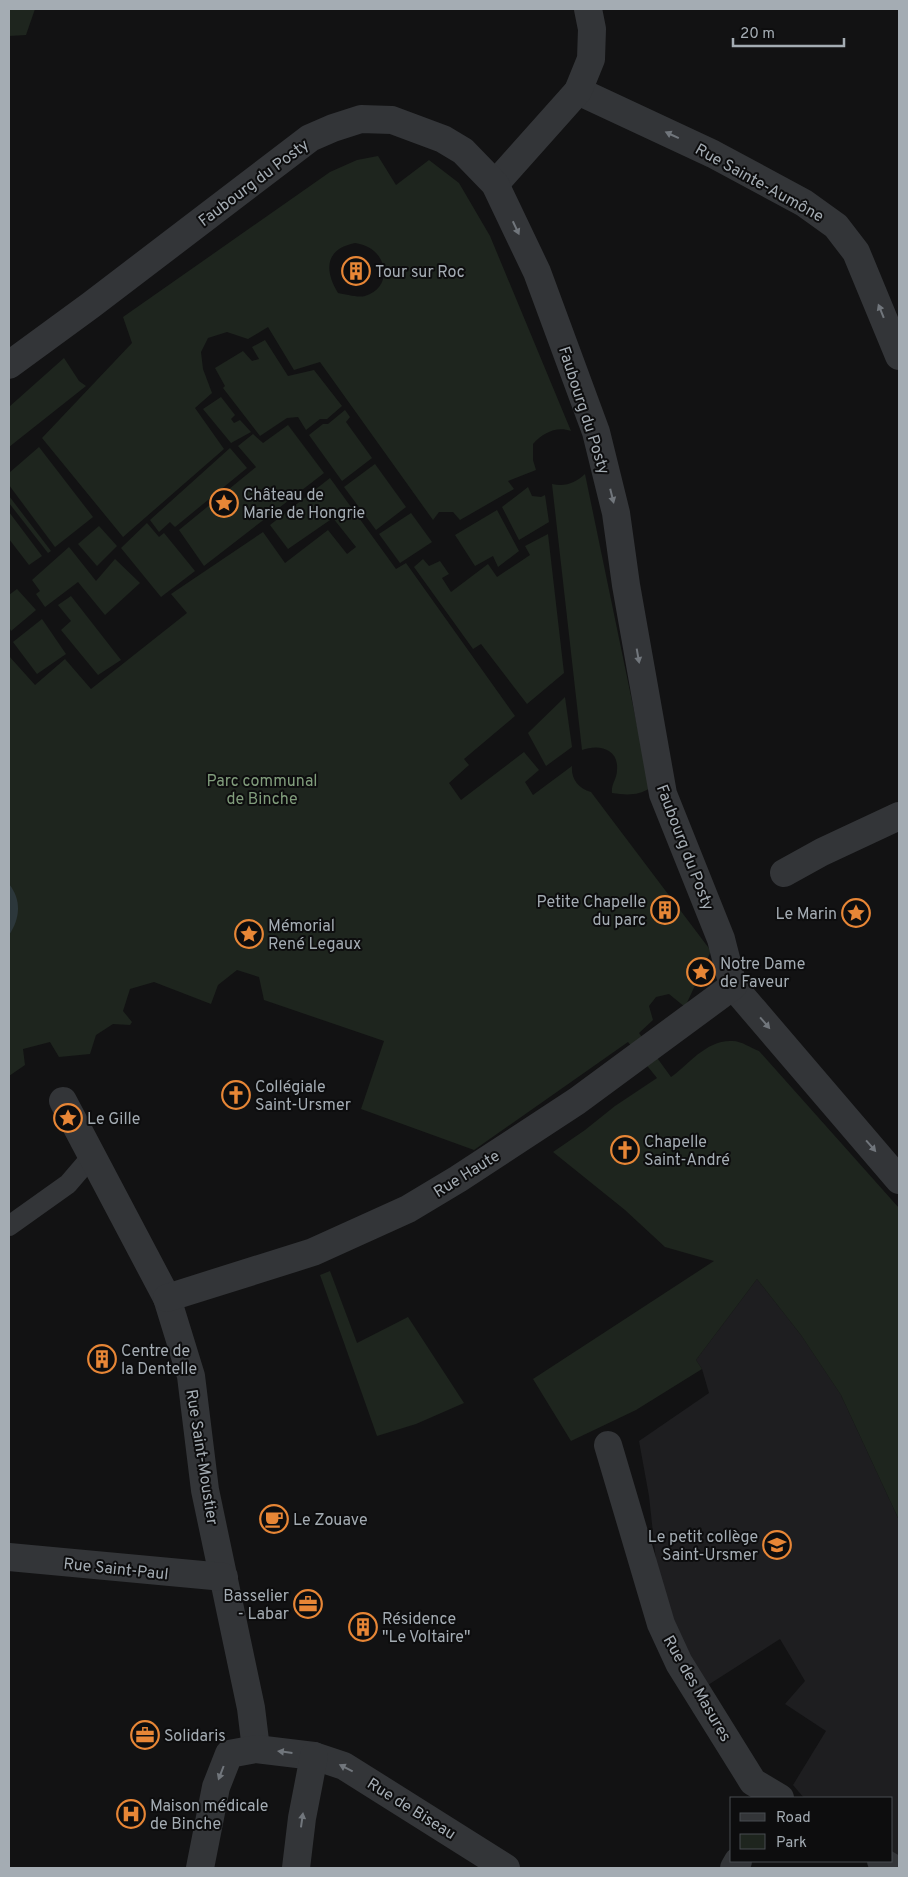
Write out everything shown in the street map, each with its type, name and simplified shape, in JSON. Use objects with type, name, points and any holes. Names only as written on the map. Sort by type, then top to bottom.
[{"type":"street","points":[[496,184],[578,91],[591,59],[592,29],[588,9]]},
{"type":"street","name":"Rue Sainte-Aumône","points":[[578,91],[713,154],[804,203],[836,226],[856,252],[899,356]]},
{"type":"street","name":"Faubourg du Posty","points":[[11,361],[91,305],[310,138],[361,119],[392,120],[443,139],[463,151],[496,184],[537,272],[596,432],[616,513],[626,585],[663,794],[721,938],[733,986],[899,1180]]},
{"type":"street","points":[[784,873],[822,852],[899,816]]},
{"type":"street","name":"Rue Haute","points":[[168,1298],[313,1252],[408,1209],[458,1180],[576,1102],[733,986]]},
{"type":"street","name":"Rue Saint-Moustier","points":[[63,1101],[168,1298],[191,1376],[206,1490],[252,1708],[256,1749]]},
{"type":"street","name":"Rue des Masures","points":[[608,1445],[661,1624],[679,1662],[756,1790],[777,1797]]},
{"type":"street","name":"Rue Saint-Paul","points":[[9,1557],[224,1577]]},
{"type":"street","name":"Rue de Biseau","points":[[200,1868],[216,1787],[229,1754],[256,1749],[314,1756],[344,1766],[506,1868]]},
{"type":"street","points":[[296,1868],[302,1818],[314,1756]]},
{"type":"lane","points":[[9,1226],[68,1184],[92,1156]]},
{"type":"shaded area","points":[[9,884],[16,896],[18,910],[13,929],[9,935]]},
{"type":"shaded area","name":"Le petit collège Saint-Ursmer","points":[[757,1279],[801,1335],[841,1395],[899,1520],[899,1858],[893,1855],[893,1797],[803,1797],[793,1785],[826,1731],[785,1704],[805,1681],[780,1639],[708,1685],[670,1624],[657,1570],[649,1496],[639,1441],[709,1393],[702,1369],[696,1360]]},
{"type":"green space","points":[[9,9],[35,9],[26,35],[9,36]]},
{"type":"green space","points":[[378,156],[396,185],[429,160],[459,183],[490,236],[571,431],[560,429],[550,431],[533,444],[533,460],[536,470],[508,481],[514,489],[460,520],[453,512],[439,512],[433,520],[320,362],[294,370],[268,327],[248,339],[227,332],[208,338],[201,352],[203,369],[212,393],[195,408],[224,449],[123,537],[42,438],[132,343],[123,317],[330,172],[357,160]],"holes":[[[355,243],[366,246],[381,259],[384,268],[381,284],[375,291],[365,296],[338,293],[333,284],[329,269],[333,255],[345,246]]]},
{"type":"green space","points":[[265,340],[288,376],[314,370],[342,406],[327,419],[320,419],[306,430],[298,417],[287,418],[260,436],[223,388],[225,386],[215,368],[243,351],[252,361],[259,359],[252,347]]},
{"type":"green space","points":[[64,358],[79,381],[86,386],[9,447],[9,407]]},
{"type":"green space","points":[[221,397],[235,415],[231,419],[234,423],[240,420],[251,432],[231,443],[203,409]]},
{"type":"green space","points":[[345,410],[350,417],[346,422],[372,458],[342,481],[309,435],[323,424],[328,424]]},
{"type":"green space","points":[[288,425],[324,473],[204,566],[179,530],[256,467],[238,446],[253,434],[263,443]]},
{"type":"green space","points":[[39,447],[93,517],[55,547],[9,485],[9,473]]},
{"type":"green space","points":[[230,448],[247,468],[175,527],[170,522],[159,532],[150,520]]},
{"type":"green space","points":[[375,464],[406,507],[376,530],[344,487]]},
{"type":"green space","points":[[585,474],[650,788],[636,794],[612,793],[617,763],[611,752],[601,748],[582,750],[552,484],[562,485],[570,483],[578,480]]},
{"type":"green space","name":"Parc communal de Binche","points":[[330,478],[396,569],[406,563],[515,716],[464,759],[469,765],[449,783],[461,800],[524,752],[539,770],[525,782],[533,795],[572,766],[576,782],[582,788],[591,792],[711,951],[685,1007],[669,994],[656,997],[649,1006],[653,1020],[639,1033],[671,1077],[699,1053],[724,1041],[743,1043],[759,1051],[899,1208],[899,1520],[841,1395],[801,1335],[757,1279],[696,1360],[702,1369],[636,1410],[571,1441],[533,1379],[714,1261],[665,1247],[625,1210],[553,1152],[615,1106],[657,1078],[628,1042],[474,1150],[361,1109],[384,1041],[264,1000],[259,977],[237,970],[218,985],[211,1004],[154,982],[130,989],[123,1011],[132,1022],[130,1025],[113,1024],[96,1035],[90,1054],[59,1057],[50,1042],[23,1049],[25,1065],[9,1076],[9,656],[35,685],[65,659],[91,689],[187,613],[171,594],[263,532],[285,563],[328,530],[347,554],[356,547],[333,518],[288,549],[270,525]]},
{"type":"green space","points":[[528,487],[532,496],[541,497],[545,495],[549,522],[519,540],[502,507]]},
{"type":"green space","points":[[9,496],[51,551],[48,553],[9,503]]},
{"type":"green space","points":[[497,510],[519,551],[498,567],[493,556],[475,566],[455,535]]},
{"type":"green space","points":[[9,512],[42,556],[29,565],[9,539]]},
{"type":"green space","points":[[411,513],[432,542],[400,563],[379,534]]},
{"type":"green space","points":[[147,523],[159,537],[164,533],[195,571],[161,597],[121,548]]},
{"type":"green space","points":[[99,526],[117,546],[97,566],[78,544]]},
{"type":"green space","points":[[548,534],[564,673],[527,704],[481,644],[473,649],[414,567],[423,559],[429,566],[440,561],[449,574],[442,578],[451,592],[488,564],[497,577],[530,555],[525,546]]},
{"type":"green space","points":[[69,547],[96,581],[115,559],[140,583],[105,615],[78,582],[45,607],[36,594],[40,591],[32,580]]},
{"type":"green space","points":[[17,589],[36,610],[11,631],[9,627],[9,595]]},
{"type":"green space","points":[[71,596],[121,660],[98,675],[61,630],[71,621],[58,605]]},
{"type":"green space","points":[[42,619],[66,654],[37,674],[13,642]]},
{"type":"green space","points":[[565,697],[572,747],[546,766],[528,733]]},
{"type":"green space","points":[[330,1271],[357,1343],[408,1317],[464,1403],[416,1424],[377,1436],[320,1275]]},
{"type":"place","name":"Tour sur Roc","points":[[356,271]]},
{"type":"place","name":"Château de Marie de Hongrie","points":[[224,503]]},
{"type":"place","name":"Petite Chapelle du parc","points":[[665,910]]},
{"type":"place","name":"Le Marin","points":[[856,913]]},
{"type":"place","name":"Mémorial René Legaux","points":[[249,934]]},
{"type":"place","name":"Notre Dame de Faveur","points":[[701,972]]},
{"type":"place","name":"Collégiale Saint-Ursmer","points":[[236,1095]]},
{"type":"place","name":"Le Gille","points":[[68,1118]]},
{"type":"place","name":"Chapelle Saint-André","points":[[625,1150]]},
{"type":"place","name":"Centre de la Dentelle","points":[[102,1359]]},
{"type":"place","name":"Le Zouave","points":[[274,1519]]},
{"type":"place","name":"Le petit collège Saint-Ursmer","points":[[777,1545]]},
{"type":"place","name":"Basselier - Labar","points":[[308,1604]]},
{"type":"place","name":"Résidence \"Le Voltaire\"","points":[[363,1627]]},
{"type":"place","name":"Solidaris","points":[[145,1735]]},
{"type":"place","name":"Maison médicale de Binche","points":[[131,1814]]}]
